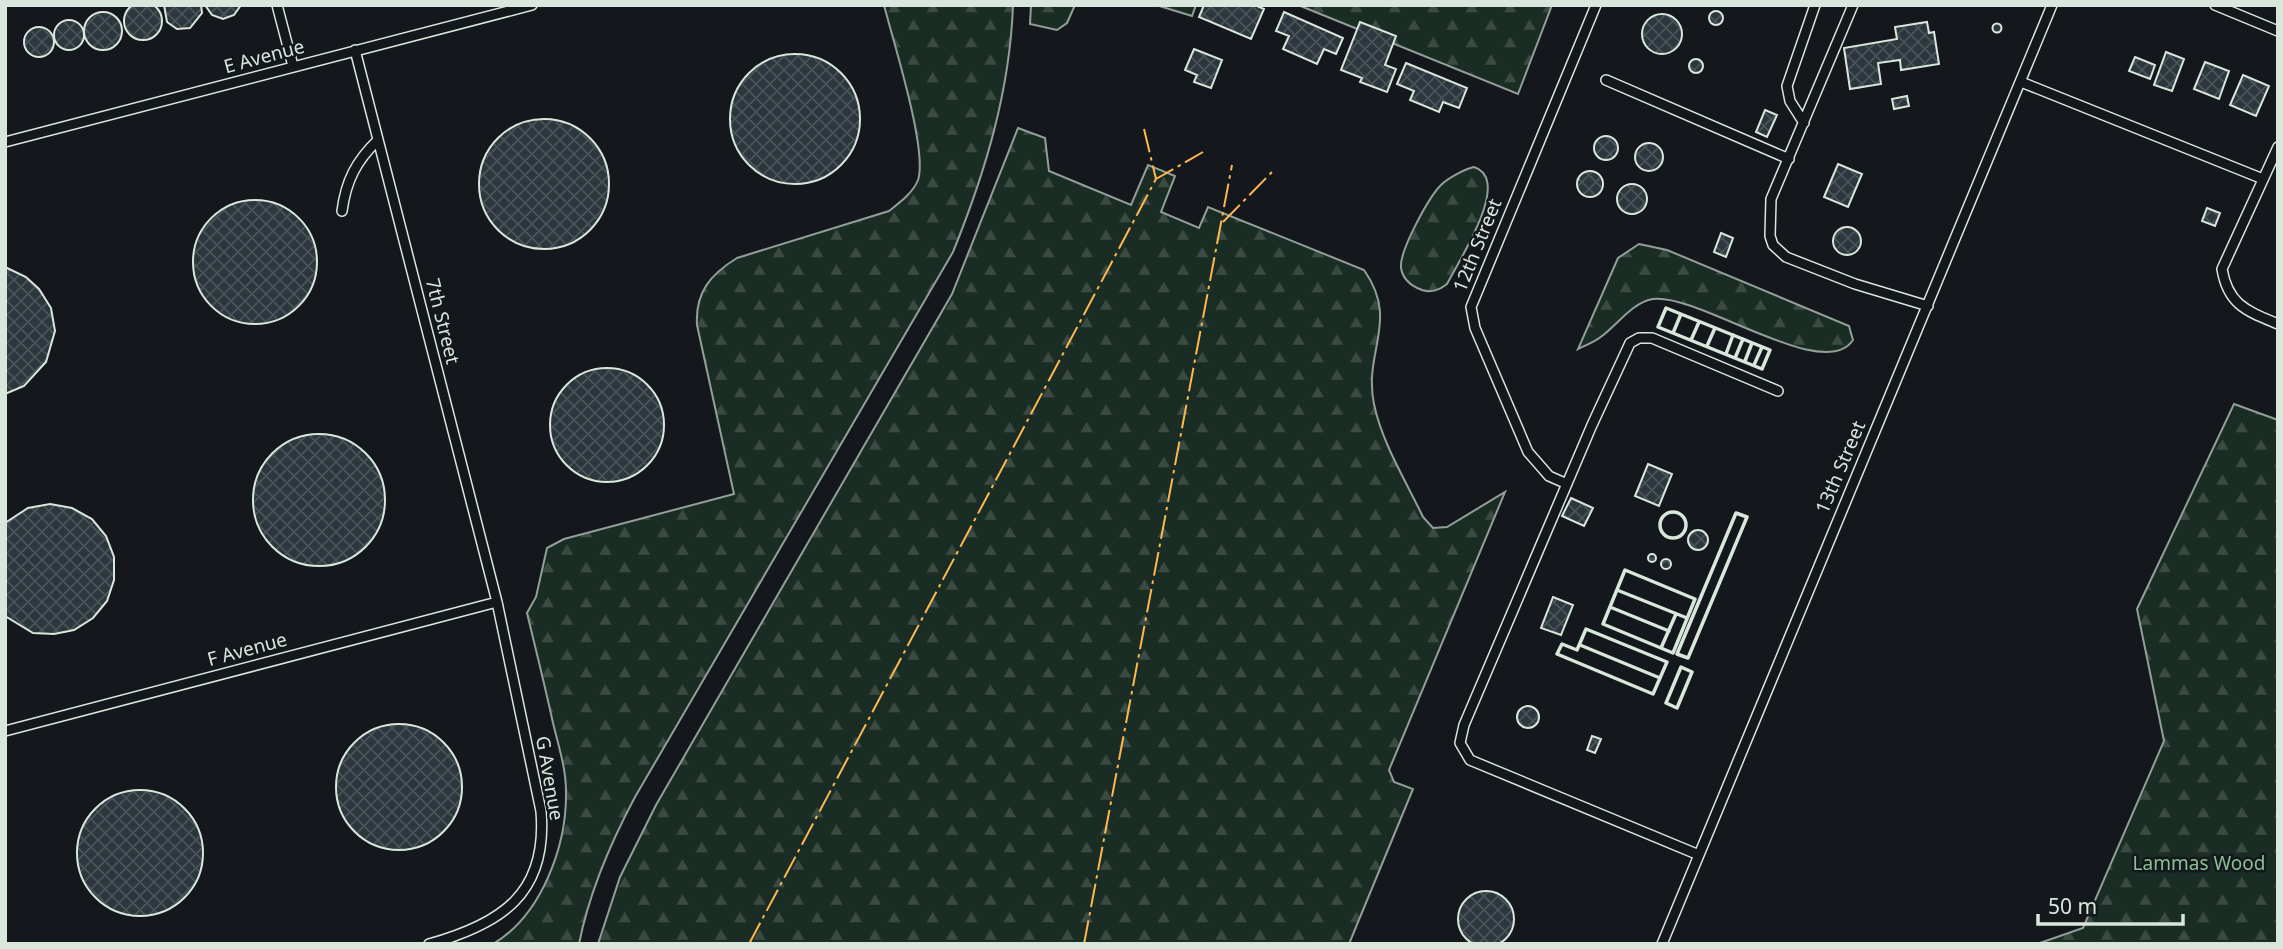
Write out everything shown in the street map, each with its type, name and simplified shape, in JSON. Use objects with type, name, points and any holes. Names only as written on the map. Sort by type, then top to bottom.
[{"type":"lane","points":[[277,5],[293,66]]},
{"type":"lane","name":"E Avenue","points":[[5,142],[532,5]]},
{"type":"lane","name":"12th Street","points":[[1567,484],[1549,476],[1528,452],[1475,328],[1471,307],[1596,5]]},
{"type":"lane","points":[[1804,122],[1790,101],[1787,86],[1815,5]]},
{"type":"lane","points":[[1853,5],[1769,211],[1770,236],[1779,252],[1819,271],[1928,306]]},
{"type":"lane","name":"13th Street","points":[[1662,944],[2052,5]]},
{"type":"lane","points":[[2215,5],[2278,31]]},
{"type":"lane","name":"7th Street","points":[[355,50],[497,601]]},
{"type":"lane","points":[[1606,80],[1789,159]]},
{"type":"lane","points":[[2021,82],[2263,179]]},
{"type":"lane","points":[[342,211],[345,190],[355,167],[378,141]]},
{"type":"lane","points":[[2278,147],[2222,269],[2225,289],[2237,303],[2278,324]]},
{"type":"lane","points":[[1699,855],[1470,760],[1460,743],[1469,712],[1627,350],[1639,338],[1659,340],[1779,391]]},
{"type":"lane","name":"F Avenue","points":[[5,731],[497,601]]},
{"type":"lane","name":"G Avenue","points":[[429,944],[474,931],[508,909],[532,874],[541,846],[541,811],[497,601]]},
{"type":"green space","points":[[884,5],[1013,5],[1007,69],[994,131],[953,252],[635,797],[602,868],[579,944],[493,944],[510,931],[538,897],[556,855],[565,812],[566,782],[563,765],[527,613],[536,597],[547,548],[564,539],[734,494],[697,325],[699,303],[706,285],[737,258],[889,211],[916,185],[920,165],[914,121]]},
{"type":"green space","points":[[1031,5],[1075,5],[1067,23],[1057,30],[1030,24]]},
{"type":"green space","points":[[1156,5],[1196,5],[1192,16]]},
{"type":"green space","points":[[1298,5],[1552,5],[1518,94]]},
{"type":"green space","points":[[1018,128],[1045,138],[1049,171],[1131,205],[1148,165],[1175,176],[1161,212],[1199,228],[1208,207],[1364,270],[1374,288],[1379,305],[1380,321],[1372,385],[1374,404],[1389,447],[1423,517],[1433,528],[1447,527],[1505,492],[1389,770],[1394,782],[1413,789],[1349,944],[598,944],[620,877],[656,805],[952,294]]},
{"type":"green space","points":[[1474,167],[1484,175],[1488,187],[1479,222],[1471,240],[1447,284],[1432,291],[1418,288],[1406,279],[1401,268],[1410,237],[1441,185]]},
{"type":"green space","points":[[1639,244],[1667,250],[1849,326],[1853,340],[1838,351],[1816,351],[1789,345],[1700,309],[1674,301],[1653,299],[1639,304],[1599,338],[1578,349],[1618,258]]},
{"type":"green space","name":"Lammas Wood","points":[[2234,404],[2278,420],[2278,944],[2037,944],[2083,928],[2164,741],[2137,609]]},
{"type":"building","points":[[143,2],[156,8],[162,21],[156,34],[143,40],[130,34],[124,21],[130,8]]},
{"type":"building","points":[[164,5],[201,5],[202,13],[190,28],[177,29],[167,22]]},
{"type":"building","points":[[205,5],[241,5],[234,15],[223,19],[212,15]]},
{"type":"building","points":[[1204,5],[1255,5],[1264,9],[1251,39],[1199,17]]},
{"type":"building","points":[[1716,11],[1721,13],[1721,23],[1716,25],[1711,23],[1709,18],[1711,13]]},
{"type":"building","points":[[103,12],[116,18],[122,31],[116,44],[103,50],[90,44],[84,31],[90,18]]},
{"type":"building","points":[[1284,12],[1343,38],[1336,54],[1324,49],[1317,64],[1283,49],[1289,36],[1276,31]]},
{"type":"building","points":[[1662,14],[1670,15],[1676,20],[1681,26],[1681,42],[1676,48],[1670,53],[1662,54],[1654,53],[1648,48],[1643,42],[1642,34],[1643,26],[1648,20],[1654,15]]},
{"type":"building","points":[[69,20],[75,21],[83,29],[83,41],[75,49],[69,50],[63,49],[55,41],[54,35],[55,29],[63,21]]},
{"type":"building","points":[[1360,22],[1396,36],[1385,65],[1396,69],[1387,92],[1360,82],[1362,78],[1341,70]]},
{"type":"building","points":[[1927,22],[1929,33],[1934,32],[1939,64],[1901,70],[1900,60],[1878,63],[1881,84],[1850,89],[1844,48],[1897,39],[1895,27]]},
{"type":"building","points":[[1997,23],[2002,28],[1997,33],[1992,28]]},
{"type":"building","points":[[39,27],[50,31],[54,42],[50,53],[39,57],[28,53],[24,42],[28,31]]},
{"type":"building","points":[[1194,49],[1222,60],[1211,88],[1194,82],[1197,75],[1185,70]]},
{"type":"building","points":[[2166,52],[2184,59],[2172,91],[2154,85]]},
{"type":"building","points":[[795,54],[820,59],[841,73],[855,94],[860,119],[855,144],[841,165],[820,179],[795,184],[770,179],[749,165],[735,144],[730,119],[735,94],[749,73],[770,59]]},
{"type":"building","points":[[2135,57],[2155,65],[2150,79],[2129,71]]},
{"type":"building","points":[[1696,59],[1701,61],[1701,71],[1696,73],[1691,71],[1689,66],[1691,61]]},
{"type":"building","points":[[2205,62],[2229,71],[2219,99],[2194,89]]},
{"type":"building","points":[[1406,63],[1467,88],[1459,108],[1443,102],[1439,112],[1410,100],[1414,91],[1397,84]]},
{"type":"building","points":[[2243,75],[2269,86],[2256,116],[2230,105]]},
{"type":"building","points":[[1907,96],[1909,106],[1894,109],[1892,99]]},
{"type":"building","points":[[1765,110],[1777,115],[1767,137],[1756,132]]},
{"type":"building","points":[[544,119],[569,124],[590,138],[604,159],[609,184],[604,209],[590,230],[569,244],[544,249],[519,244],[498,230],[484,209],[479,184],[484,159],[498,138],[519,124]]},
{"type":"building","points":[[1606,136],[1615,139],[1618,148],[1615,157],[1606,160],[1597,157],[1594,148],[1597,139]]},
{"type":"building","points":[[1649,143],[1659,147],[1663,157],[1659,167],[1649,171],[1639,167],[1635,157],[1639,147]]},
{"type":"building","points":[[1838,164],[1862,174],[1848,207],[1824,197]]},
{"type":"building","points":[[1590,171],[1599,175],[1603,184],[1599,193],[1590,197],[1581,193],[1577,184],[1581,175]]},
{"type":"building","points":[[1632,184],[1642,189],[1647,199],[1642,209],[1632,214],[1622,209],[1617,199],[1622,189]]},
{"type":"building","points":[[255,200],[279,205],[299,218],[312,238],[317,262],[312,286],[299,306],[279,319],[255,324],[231,319],[211,306],[198,286],[193,262],[198,238],[211,218],[231,205]]},
{"type":"building","points":[[2207,208],[2220,213],[2215,226],[2202,221]]},
{"type":"building","points":[[1847,227],[1857,231],[1861,241],[1857,251],[1847,255],[1837,251],[1833,241],[1837,231]]},
{"type":"building","points":[[1721,233],[1733,238],[1726,257],[1714,252]]},
{"type":"building","points":[[5,267],[26,277],[39,289],[51,308],[55,331],[46,362],[24,386],[5,394]]},
{"type":"building","points":[[607,368],[629,373],[647,385],[659,403],[664,425],[659,447],[647,465],[629,477],[607,482],[585,477],[567,465],[555,447],[550,425],[555,403],[567,385],[585,373]]},
{"type":"building","points":[[319,434],[344,439],[366,453],[380,475],[385,500],[380,525],[366,547],[344,561],[319,566],[294,561],[272,547],[258,525],[253,500],[258,475],[272,453],[294,439]]},
{"type":"building","points":[[1648,464],[1672,474],[1659,506],[1635,496]]},
{"type":"building","points":[[1571,498],[1593,508],[1584,526],[1562,516]]},
{"type":"building","points":[[50,504],[72,508],[92,519],[106,536],[114,557],[114,580],[107,601],[93,618],[74,630],[54,634],[33,633],[5,616],[5,523],[28,508]]},
{"type":"building","points":[[1698,530],[1705,533],[1708,540],[1705,547],[1698,550],[1691,547],[1688,540],[1691,533]]},
{"type":"building","points":[[1652,554],[1656,558],[1652,562],[1648,558]]},
{"type":"building","points":[[1666,559],[1670,560],[1670,568],[1666,569],[1662,568],[1661,564],[1662,560]]},
{"type":"building","points":[[1553,597],[1573,605],[1561,635],[1541,628]]},
{"type":"building","points":[[1528,706],[1536,709],[1539,717],[1536,725],[1528,728],[1520,725],[1517,717],[1520,709]]},
{"type":"building","points":[[399,724],[423,729],[443,743],[457,763],[462,787],[457,811],[443,831],[423,845],[399,850],[375,845],[355,831],[341,811],[336,787],[341,763],[355,743],[375,729]]},
{"type":"building","points":[[1592,736],[1601,739],[1595,753],[1587,750]]},
{"type":"building","points":[[140,790],[164,795],[185,808],[198,829],[203,853],[198,877],[185,898],[164,911],[140,916],[116,911],[95,898],[82,877],[77,853],[82,829],[95,808],[116,795]]},
{"type":"building","points":[[1480,891],[1492,891],[1502,895],[1510,903],[1514,919],[1510,935],[1502,943],[1492,947],[1480,947],[1470,943],[1462,935],[1458,925],[1458,913],[1462,903],[1470,895]]},
{"type":"wall","points":[[1666,308],[1770,350],[1762,369],[1658,327],[1666,308]]},
{"type":"wall","points":[[1673,333],[1681,314]]},
{"type":"wall","points":[[1691,340],[1699,322]]},
{"type":"wall","points":[[1707,346],[1715,328]]},
{"type":"wall","points":[[1726,354],[1733,335]]},
{"type":"wall","points":[[1735,358],[1743,339]]},
{"type":"wall","points":[[1745,361],[1752,343]]},
{"type":"wall","points":[[1754,365],[1762,347]]},
{"type":"wall","points":[[1673,512],[1682,516],[1686,525],[1682,534],[1673,538],[1664,534],[1660,525],[1664,516],[1673,512]]},
{"type":"wall","points":[[1736,513],[1747,517],[1688,658],[1677,654],[1736,513]]},
{"type":"wall","points":[[1625,570],[1695,599],[1673,653],[1603,624],[1625,570]]},
{"type":"wall","points":[[1617,590],[1687,618]]},
{"type":"wall","points":[[1610,607],[1669,631]]},
{"type":"wall","points":[[1661,648],[1676,614]]},
{"type":"wall","points":[[1586,629],[1667,662],[1653,694],[1557,654],[1562,644],[1577,650],[1586,629]]},
{"type":"wall","points":[[1580,645],[1660,678]]},
{"type":"wall","points":[[1681,667],[1692,672],[1677,708],[1666,703],[1681,667]]},
{"type":"power","points":[[1144,129],[1156,179]]},
{"type":"power","points":[[749,944],[1156,179],[1203,152]]},
{"type":"power","points":[[1084,944],[1232,165]]},
{"type":"power","points":[[1223,222],[1272,172]]}]
